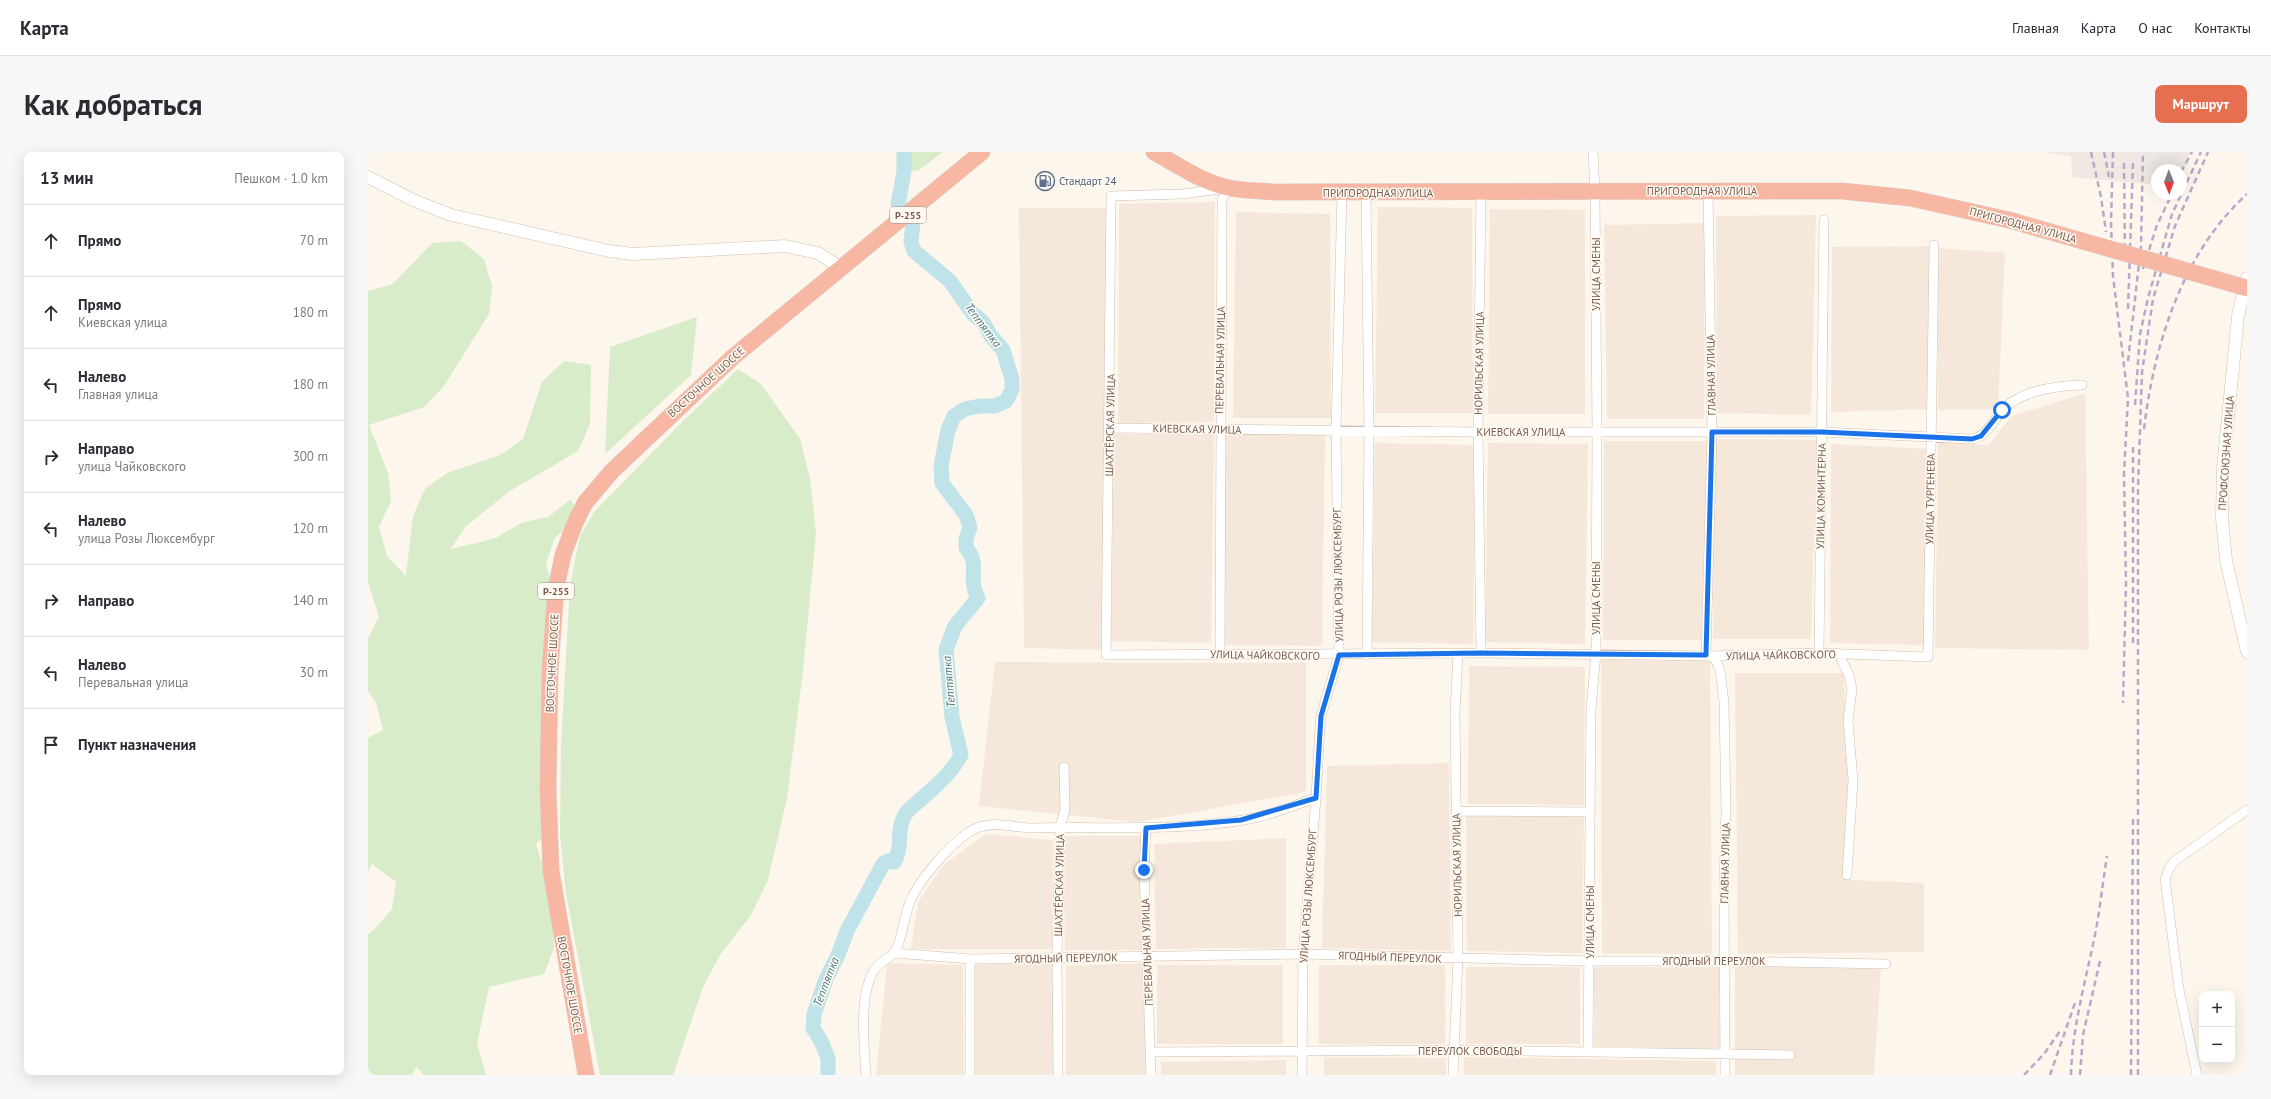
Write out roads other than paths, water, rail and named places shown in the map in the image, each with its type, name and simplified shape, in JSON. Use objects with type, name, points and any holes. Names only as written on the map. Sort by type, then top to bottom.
[{"type":"highway","name":"ВОСТОЧНОЕ ШОССЕ","points":[[586,1075],[551,870],[548,790],[550,669],[556,588],[564,555],[575,522],[585,503],[612,471],[733,356],[878,239],[982,152]]},
{"type":"highway","name":"ПРИГОРОДНАЯ УЛИЦА","points":[[1154,152],[1190,172],[1229,188],[1276,192],[1849,192],[1910,198],[2009,220],[2247,288]]},
{"type":"street","name":"УЛИЦА СМЕНЫ","points":[[1588,1052],[1590,961],[1591,710],[1596,653],[1597,432],[1595,192],[1593,152]]},
{"type":"street","points":[[368,177],[413,200],[451,215],[609,251],[633,254],[785,246],[818,253],[841,268]]},
{"type":"street","name":"ШАХТЁРСКАЯ УЛИЦА","points":[[1106,655],[1112,196],[1182,194],[1229,188]]},
{"type":"street","name":"ПЕРЕВАЛЬНАЯ УЛИЦА","points":[[1220,654],[1222,200],[1229,188]]},
{"type":"street","name":"ГЛАВНАЯ УЛИЦА","points":[[1708,191],[1712,432],[1708,655],[1715,659],[1720,670],[1724,703],[1726,810],[1724,888],[1725,1075]]},
{"type":"street","name":"УЛИЦА РОЗЫ ЛЮКСЕМБУРГ","points":[[1302,1075],[1303,954],[1321,716],[1339,655],[1336,430],[1342,192]]},
{"type":"street","points":[[1366,193],[1369,431],[1367,655]]},
{"type":"street","name":"НОРИЛЬСКАЯ УЛИЦА","points":[[1481,193],[1478,432],[1481,653]]},
{"type":"street","name":"УЛИЦА КОМИНТЕРНА","points":[[1819,653],[1824,220]]},
{"type":"street","name":"УЛИЦА ТУРГЕНЕВА","points":[[1928,657],[1934,245]]},
{"type":"street","name":"ПРОФСОЮЗНАЯ УЛИЦА","points":[[2247,278],[2238,316],[2223,468],[2222,519],[2226,560],[2247,652]]},
{"type":"street","name":"КИЕВСКАЯ УЛИЦА","points":[[1110,428],[1478,432],[1822,432],[1977,438],[2002,410],[2018,399],[2051,388],[2082,385]]},
{"type":"street","name":"УЛИЦА ЧАЙКОВСКОГО","points":[[1106,655],[1367,655],[1481,653],[1708,655],[1819,653],[1928,657]]},
{"type":"street","name":"НОРИЛЬСКАЯ УЛИЦА","points":[[1453,1075],[1458,959],[1455,712],[1458,654]]},
{"type":"street","points":[[1838,654],[1849,675],[1852,689],[1848,720],[1854,780],[1847,875]]},
{"type":"street","name":"ШАХТЁРСКАЯ УЛИЦА","points":[[1058,1075],[1057,957],[1060,827],[1065,810],[1064,767]]},
{"type":"street","points":[[866,1075],[864,1012],[869,982],[878,965],[895,953],[910,901],[933,867],[969,832],[984,825],[992,824],[1019,827],[1146,828],[1241,820],[1316,798]]},
{"type":"street","points":[[2197,1075],[2178,988],[2165,879],[2170,866],[2176,860],[2247,810]]},
{"type":"street","points":[[1456,811],[1590,812]]},
{"type":"street","name":"ПЕРЕВАЛЬНАЯ УЛИЦА","points":[[1146,828],[1144,870],[1151,1075]]},
{"type":"street","name":"ЯГОДНЫЙ ПЕРЕУЛОК","points":[[895,953],[970,959],[1303,954],[1458,959],[1886,964]]},
{"type":"street","points":[[970,959],[970,1075]]},
{"type":"street","name":"ПЕРЕУЛОК СВОБОДЫ","points":[[1150,1052],[1453,1050],[1790,1055]]},
{"type":"waterway","name":"Тептятка","points":[[828,1075],[828,1058],[821,1041],[813,1028],[814,1014],[826,979],[838,955],[847,931],[883,864],[888,861],[894,862],[897,856],[899,851],[900,827],[906,813],[943,779],[953,768],[961,755],[952,717],[946,650],[955,626],[978,598],[974,584],[973,559],[966,548],[966,539],[970,527],[966,515],[942,483],[941,466],[948,430],[954,416],[965,409],[980,406],[995,406],[1006,401],[1012,390],[1012,379],[1003,350],[991,336],[982,321],[973,314],[950,281],[914,251],[911,242],[913,223],[898,204],[904,172],[904,152]]},
{"type":"railway","points":[[2091,152],[2101,197],[2106,232]]},
{"type":"railway","points":[[2104,152],[2109,177]]},
{"type":"railway","points":[[2113,152],[2111,222],[2113,276],[2128,398],[2124,474],[2126,584],[2123,703]]},
{"type":"railway","points":[[2128,361],[2141,246],[2143,152]]},
{"type":"railway","points":[[2185,164],[2192,152]]},
{"type":"railway","points":[[2135,405],[2140,334],[2148,298],[2172,214],[2201,152]]},
{"type":"railway","points":[[2138,1075],[2138,488],[2142,372],[2153,299],[2175,226],[2208,152]]},
{"type":"railway","points":[[2124,163],[2125,259]]},
{"type":"railway","points":[[2128,309],[2133,163]]},
{"type":"railway","points":[[2144,429],[2155,365],[2164,333],[2188,272],[2205,244],[2224,218],[2247,194]]},
{"type":"railway","points":[[2143,269],[2157,225],[2169,200]]},
{"type":"railway","points":[[2133,447],[2133,647]]},
{"type":"railway","points":[[2131,1075],[2133,817]]},
{"type":"railway","points":[[2071,1075],[2073,1043],[2097,926],[2107,856]]},
{"type":"railway","points":[[2080,1075],[2083,1035],[2100,961]]},
{"type":"railway","points":[[2050,1075],[2076,1000]]},
{"type":"railway","points":[[2024,1075],[2044,1054],[2060,1031]]},
{"type":"place","name":"Стандарт 24","points":[[1045,181]]}]
